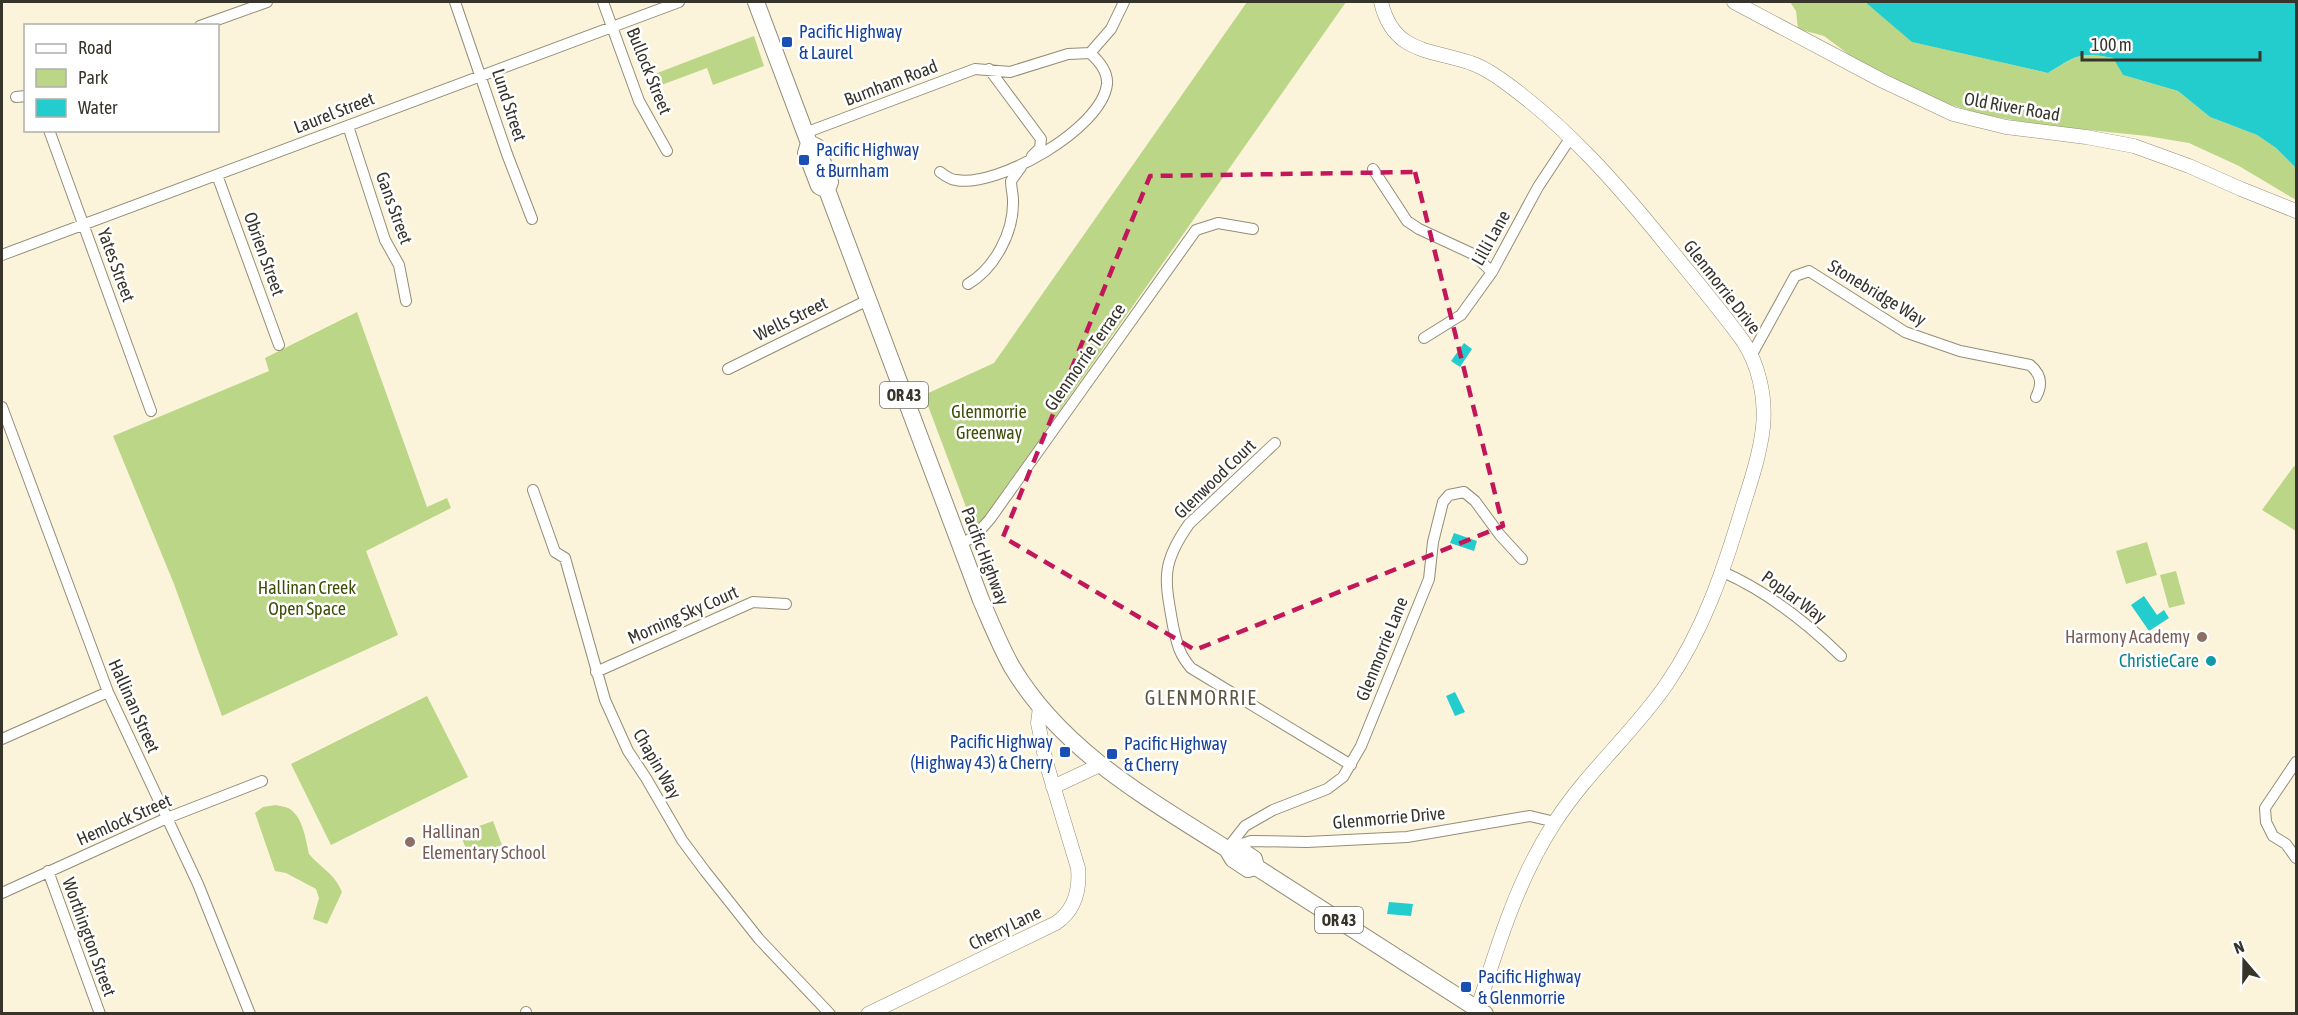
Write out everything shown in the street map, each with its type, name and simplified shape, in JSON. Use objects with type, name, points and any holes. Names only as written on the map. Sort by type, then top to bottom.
[{"type":"main road","name":"Pacific Highway","points":[[756,2],[807,138],[817,147],[830,182],[827,190],[959,545],[1000,644],[1040,707],[1056,725],[1100,765],[1137,792],[1227,849],[1239,849],[1254,859],[1256,867],[1479,1012]]},
{"type":"street","points":[[206,24],[267,2]]},
{"type":"street","name":"Lund Street","points":[[455,2],[482,75],[507,154],[532,219]]},
{"type":"street","name":"Bullock Street","points":[[603,2],[639,101],[667,151]]},
{"type":"street","name":"Laurel Street","points":[[2,255],[679,2]]},
{"type":"street","points":[[940,172],[956,180],[984,178],[1023,165],[1049,150],[1077,128],[1091,114],[1107,85],[1102,66],[1090,53],[1111,29],[1124,2]]},
{"type":"street","name":"Glenmorrie Drive","points":[[1381,2],[1386,22],[1400,38],[1417,47],[1483,68],[1536,107],[1571,137],[1630,200],[1734,328],[1751,356],[1760,385],[1763,427],[1754,469],[1723,572],[1700,627],[1666,685],[1634,727],[1576,793],[1555,822],[1512,905],[1479,1012]]},
{"type":"street","name":"Old River Road","points":[[1734,2],[1884,81],[1953,114],[2006,127],[2079,136],[2134,146],[2189,166],[2296,211]]},
{"type":"street","name":"Burnham Road","points":[[807,138],[975,69],[1010,72],[1068,54],[1090,53]]},
{"type":"street","points":[[968,284],[989,268],[1002,245],[1013,201],[1011,181],[1040,148],[1041,139],[989,69]]},
{"type":"street","name":"Gans Street","points":[[348,126],[386,240],[399,265],[406,301]]},
{"type":"street","name":"Yates Street","points":[[50,132],[151,411]]},
{"type":"street","name":"Lilli Lane","points":[[1424,338],[1461,315],[1492,272],[1538,187],[1571,137]]},
{"type":"street","points":[[1373,169],[1407,221],[1473,254],[1492,272]]},
{"type":"street","name":"Obrien Street","points":[[217,175],[279,345]]},
{"type":"street","name":"Glenmorrie Terrace","points":[[959,545],[975,536],[990,519],[1196,230],[1218,223],[1253,230]]},
{"type":"street","name":"Stonebridge Way","points":[[1751,356],[1795,276],[1809,271],[1905,332],[1960,351],[2030,365],[2037,371],[2041,380],[2036,397]]},
{"type":"street","name":"Wells Street","points":[[729,369],[868,300]]},
{"type":"street","name":"Hallinan Street","points":[[2,407],[108,692],[198,884],[250,1014]]},
{"type":"street","name":"Glenwood Court","points":[[1275,444],[1189,524],[1178,540],[1167,570],[1166,588],[1176,642],[1180,656],[1191,668],[1351,765]]},
{"type":"street","name":"Chapin Way","points":[[533,490],[555,552],[565,558],[596,672],[613,720],[628,752],[682,840],[759,939],[830,1014]]},
{"type":"street","name":"Glenmorrie Lane","points":[[1227,849],[1245,826],[1274,810],[1327,789],[1343,777],[1351,765],[1361,746],[1428,579],[1433,542],[1443,502],[1449,495],[1464,492],[1476,501],[1500,535],[1522,559]]},
{"type":"street","name":"Poplar Way","points":[[1723,572],[1755,588],[1821,637],[1841,656]]},
{"type":"street","name":"Morning Sky Court","points":[[596,672],[753,602],[786,604]]},
{"type":"street","points":[[2,739],[108,692]]},
{"type":"street","name":"Cherry Lane","points":[[868,1014],[1063,918],[1074,902],[1080,881],[1078,868],[1053,787],[1038,723],[1040,707]]},
{"type":"street","points":[[2296,762],[2265,808],[2266,822],[2273,836],[2286,844],[2296,858]]},
{"type":"street","points":[[1053,787],[1100,765]]},
{"type":"street","name":"Hemlock Street","points":[[2,893],[167,818],[262,781]]},
{"type":"street","name":"Glenmorrie Drive","points":[[1227,849],[1251,841],[1306,842],[1407,837],[1530,816],[1555,822]]},
{"type":"street","name":"Worthington Street","points":[[48,871],[100,1014]]},
{"type":"highlighted area","points":[[1415,172],[1503,526],[1195,650],[1003,537],[1150,176]]},
{"type":"green space","name":"Glenmorrie Greenway","points":[[1247,2],[1346,2],[975,531],[924,395],[994,363]]},
{"type":"green space","points":[[1790,2],[1865,2],[1913,42],[2048,73],[2079,56],[2093,55],[2113,58],[2123,75],[2178,91],[2210,117],[2257,135],[2276,148],[2296,168],[2296,200],[2239,166],[2189,143],[2147,136],[2040,125],[1981,114],[1935,100],[1851,56],[1824,36],[1798,29],[1796,11]]},
{"type":"green space","points":[[754,36],[764,66],[713,85],[707,68],[656,87],[652,75]]},
{"type":"green space","name":"Hallinan Creek Open Space","points":[[357,312],[427,507],[447,498],[451,508],[366,551],[398,635],[222,716],[174,584],[113,436],[269,371],[265,358]]},
{"type":"green space","points":[[2294,466],[2296,468],[2296,531],[2262,510]]},
{"type":"green space","points":[[2147,542],[2157,575],[2126,584],[2116,551]]},
{"type":"green space","points":[[2176,571],[2185,604],[2169,608],[2160,575]]},
{"type":"green space","points":[[427,696],[468,777],[331,845],[291,764]]},
{"type":"green space","points":[[276,805],[289,808],[298,818],[309,854],[332,876],[342,892],[327,924],[313,919],[319,898],[316,889],[286,873],[275,871],[255,813],[263,807]]},
{"type":"green space","points":[[493,821],[502,845],[469,857],[460,833]]},
{"type":"water","points":[[1865,2],[2296,2],[2296,168],[2276,148],[2257,135],[2210,117],[2178,91],[2123,75],[2113,58],[2078,56],[2048,73],[1912,42]]},
{"type":"water","points":[[1464,343],[1472,349],[1460,367],[1451,361]]},
{"type":"water","points":[[1454,533],[1477,541],[1474,551],[1450,543]]},
{"type":"water","points":[[2144,596],[2157,615],[2164,610],[2169,618],[2149,631],[2131,605]]},
{"type":"water","points":[[1455,692],[1465,712],[1455,716],[1446,696]]},
{"type":"water","points":[[1389,902],[1413,904],[1411,916],[1387,914]]},
{"type":"place","name":"Pacific Highway & Laurel","points":[[787,42]]},
{"type":"place","name":"Pacific Highway & Burnham","points":[[804,160]]},
{"type":"place","name":"Harmony Academy","points":[[2202,637]]},
{"type":"place","name":"ChristieCare","points":[[2211,661]]},
{"type":"place","name":"Pacific Highway (Highway 43) & Cherry","points":[[1065,752]]},
{"type":"place","name":"Pacific Highway & Cherry","points":[[1112,754]]},
{"type":"place","name":"Hallinan Elementary School","points":[[410,842]]},
{"type":"place","name":"Pacific Highway & Glenmorrie","points":[[1466,987]]},
{"type":"district","name":"GLENMORRIE","points":[[1201,698]]}]
